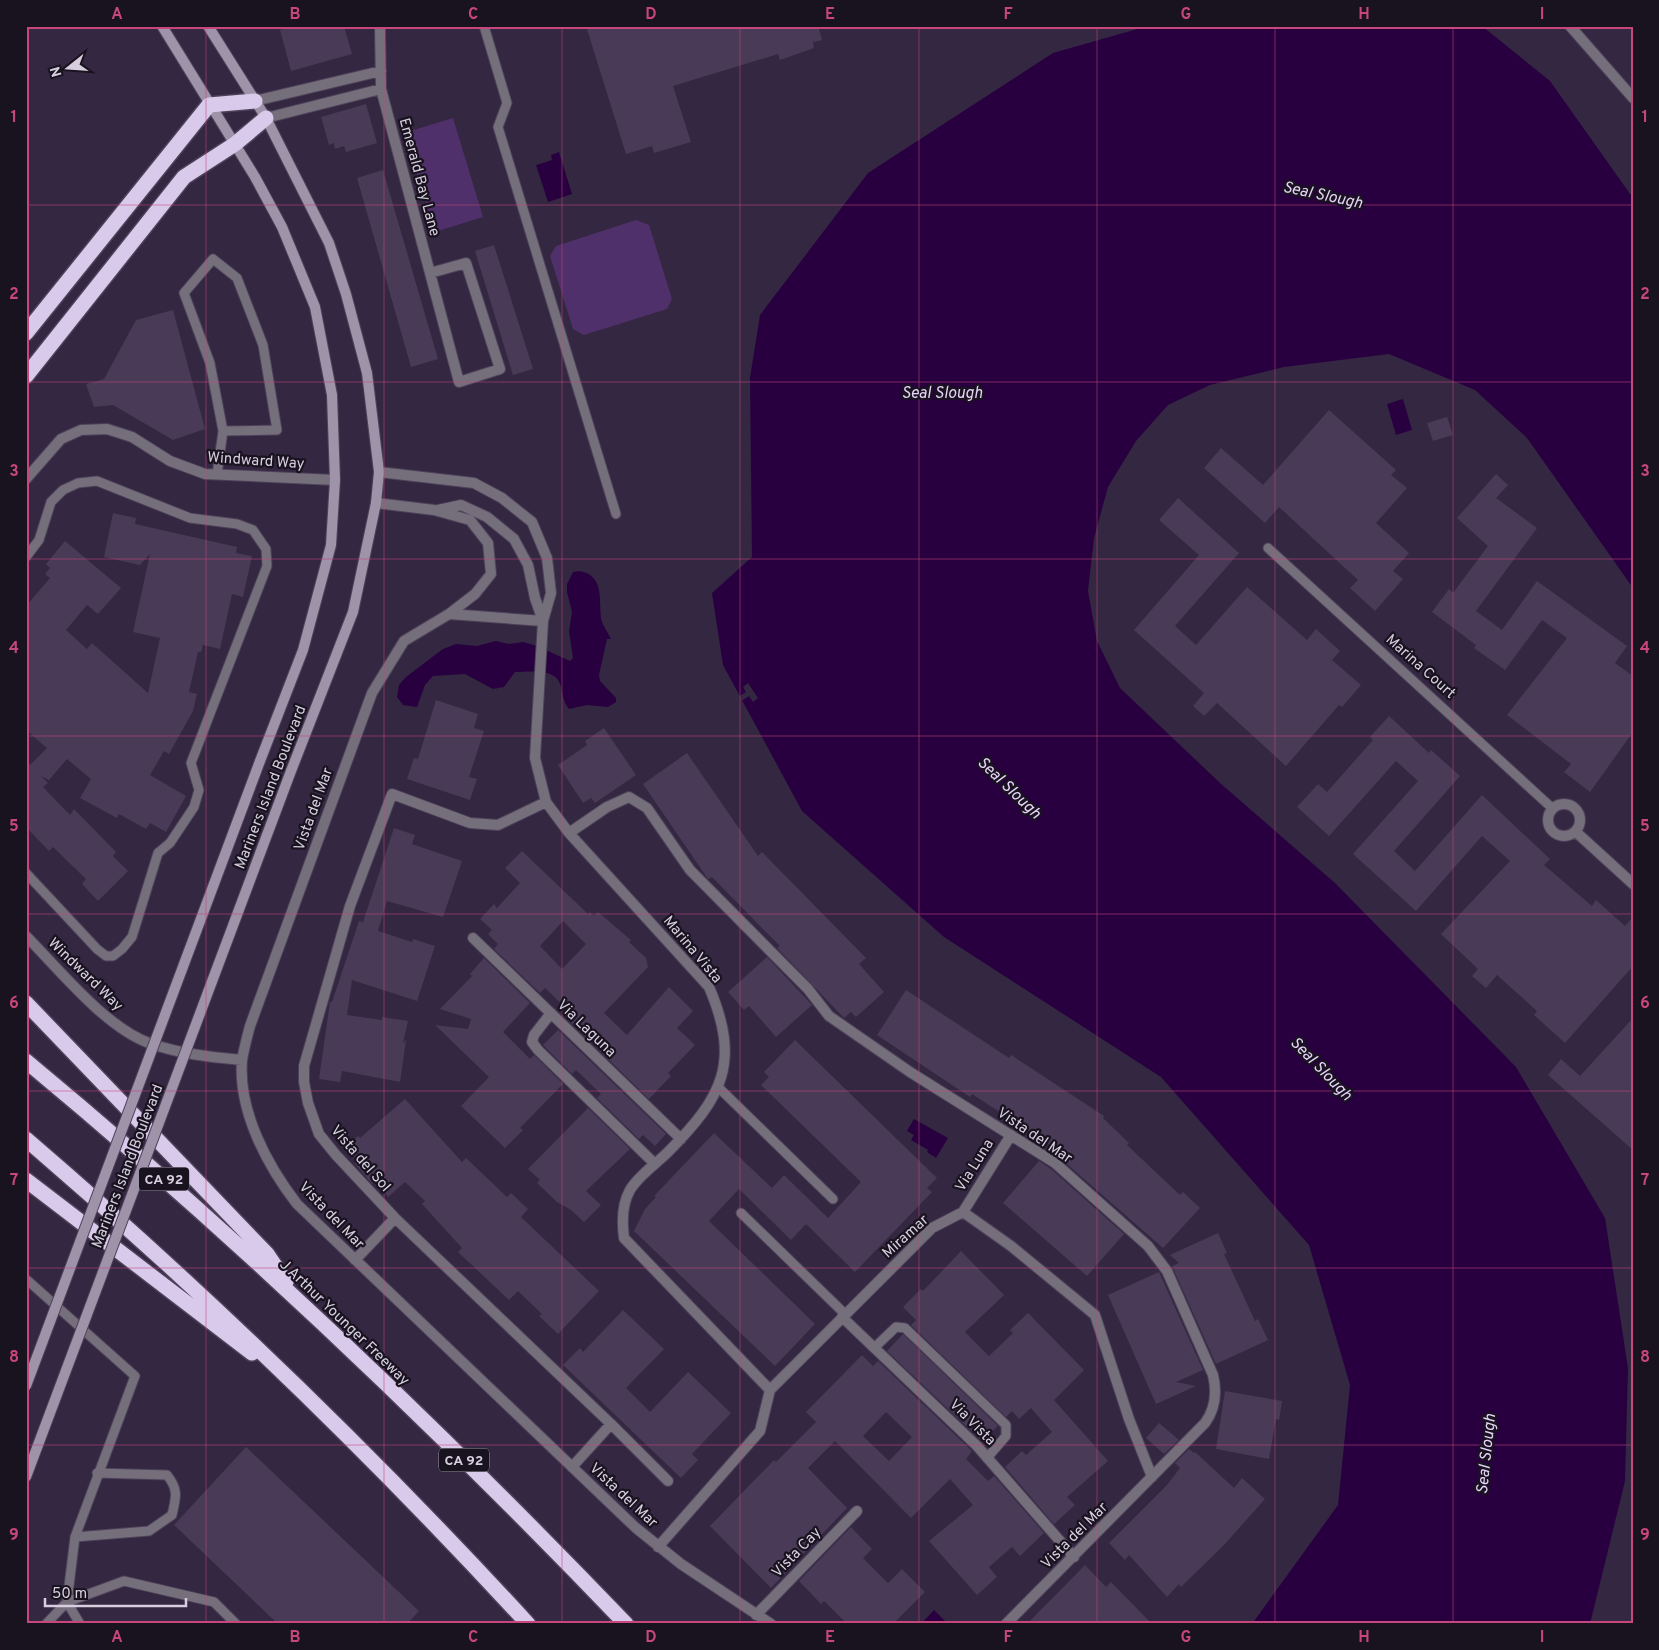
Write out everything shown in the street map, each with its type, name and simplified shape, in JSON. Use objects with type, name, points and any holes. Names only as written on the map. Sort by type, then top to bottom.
[{"type":"highway","points":[[26,333],[209,105],[255,101]]},
{"type":"highway","points":[[26,376],[184,177],[235,144],[266,118]]},
{"type":"highway","points":[[26,1002],[267,1254],[298,1300]]},
{"type":"highway","name":"J Arthur Younger Freeway","points":[[26,1061],[149,1166],[298,1300],[473,1469],[626,1624]]},
{"type":"highway","points":[[26,1139],[223,1314],[311,1398],[439,1527],[528,1624]]},
{"type":"highway","points":[[26,1180],[311,1398]]},
{"type":"main road","name":"Mariners Island Boulevard","points":[[26,1386],[303,650],[331,545],[335,480],[332,395],[315,307],[282,227],[235,144],[209,105],[162,26]]},
{"type":"main road","name":"Mariners Island Boulevard","points":[[26,1477],[291,771],[353,612],[376,503],[379,472],[367,373],[346,294],[329,243],[266,118],[208,26]]},
{"type":"street","name":"Emerald Bay Lane","points":[[380,26],[381,89],[430,274],[459,382],[500,369],[466,263],[430,274]]},
{"type":"street","points":[[1570,26],[1633,98]]},
{"type":"street","points":[[255,101],[380,71]]},
{"type":"street","points":[[266,118],[381,89]]},
{"type":"street","name":"Windward Way","points":[[26,479],[61,440],[81,430],[107,429],[132,437],[170,461],[205,474],[335,480]]},
{"type":"street","name":"Marina Vista","points":[[379,472],[474,483],[502,498],[532,522],[548,558],[551,593],[543,621],[535,758],[546,802],[569,833],[709,987],[721,1016],[726,1045],[719,1088],[681,1139],[630,1190],[621,1221],[624,1238],[770,1390]]},
{"type":"street","name":"Vista del Mar","points":[[376,503],[434,510],[470,520],[488,543],[491,574],[475,594],[449,614],[404,642],[372,693],[250,1026],[242,1060],[242,1079],[250,1118],[279,1180],[297,1204],[658,1547],[771,1624]]},
{"type":"street","name":"Marina Vista","points":[[434,510],[461,505],[487,517],[514,538],[528,565],[535,598],[543,621]]},
{"type":"street","points":[[449,614],[543,621]]},
{"type":"street","name":"Vista del Sol","points":[[546,802],[498,825],[470,822],[392,794],[354,896],[304,1066],[304,1082],[308,1103],[319,1134],[395,1218],[611,1424],[668,1481]]},
{"type":"street","name":"Vista del Mar","points":[[569,833],[607,807],[629,797],[647,808],[690,870],[808,990],[829,1016],[910,1072],[1054,1163],[1157,1256],[1167,1271],[1213,1374],[1216,1387],[1213,1412],[1074,1557],[1006,1624]]},
{"type":"street","points":[[1568,803],[1576,808],[1581,816],[1581,824],[1576,832],[1567,837],[1557,835],[1550,828],[1548,818],[1552,808],[1568,803]]},
{"type":"street","points":[[1576,832],[1633,884]]},
{"type":"street","name":"Windward Way","points":[[26,936],[110,1021],[147,1042],[192,1056],[242,1060]]},
{"type":"street","name":"Via Laguna","points":[[473,938],[681,1139]]},
{"type":"street","points":[[551,1013],[534,1035],[532,1042],[655,1164]]},
{"type":"street","name":"Via Luna","points":[[963,1212],[1011,1135]]},
{"type":"street","points":[[963,1212],[1012,1246],[1095,1315],[1129,1419],[1152,1477]]},
{"type":"street","name":"Miramar","points":[[770,1390],[932,1228],[963,1212]]},
{"type":"street","points":[[355,1260],[395,1218]]},
{"type":"street","name":"Via Vista","points":[[844,1315],[874,1348],[987,1458],[1074,1557]]},
{"type":"street","points":[[658,1547],[760,1431],[770,1390]]},
{"type":"street","points":[[572,1467],[611,1424]]},
{"type":"street","name":"Vista Cay","points":[[756,1615],[857,1511]]},
{"type":"lane","points":[[484,26],[507,103],[498,127],[616,514]]},
{"type":"lane","points":[[217,474],[223,430],[210,363],[184,294],[213,259],[237,278],[263,345],[277,430],[223,430]]},
{"type":"lane","points":[[26,557],[39,540],[51,502],[63,490],[78,483],[97,481],[190,518],[236,524],[253,530],[266,549],[267,566],[190,763],[199,790],[194,807],[184,825],[170,843],[158,853],[132,937],[122,949],[112,956],[106,956],[97,949],[26,873]]},
{"type":"lane","name":"Marina Court","points":[[1268,548],[1552,808]]},
{"type":"lane","points":[[719,1088],[833,1199]]},
{"type":"lane","points":[[741,1213],[844,1315]]},
{"type":"lane","points":[[26,1279],[135,1376],[75,1537],[67,1602],[80,1624]]},
{"type":"lane","points":[[874,1348],[896,1327],[905,1328],[999,1418],[1006,1425],[1006,1436],[987,1458]]},
{"type":"lane","points":[[75,1537],[149,1531],[172,1515],[176,1499],[175,1486],[167,1475],[97,1474]]},
{"type":"lane","points":[[46,1624],[67,1602],[124,1581],[214,1602],[236,1624]]},
{"type":"shaded area","points":[[453,118],[483,217],[435,232],[404,133]]},
{"type":"shaded area","points":[[636,220],[649,225],[672,299],[667,309],[584,335],[573,329],[550,256],[556,246]]},
{"type":"water","name":"Seal Slough","points":[[1148,26],[1482,26],[1550,81],[1633,198],[1633,588],[1527,438],[1475,390],[1389,354],[1284,367],[1210,385],[1168,405],[1136,441],[1108,487],[1094,538],[1088,591],[1097,641],[1120,688],[1220,783],[1335,883],[1516,1067],[1605,1218],[1628,1368],[1625,1481],[1590,1624],[1252,1624],[1338,1505],[1350,1385],[1309,1245],[1161,1077],[944,937],[802,811],[723,665],[712,593],[752,557],[750,378],[760,315],[868,173],[1053,53]]},
{"type":"water","points":[[559,152],[572,194],[548,202],[536,165],[552,160],[551,155]]},
{"type":"water","points":[[1403,399],[1412,430],[1396,435],[1387,404]]},
{"type":"water","points":[[579,571],[593,577],[599,588],[601,618],[611,639],[607,639],[599,675],[600,681],[616,698],[616,702],[608,707],[587,705],[569,709],[564,701],[561,687],[554,676],[549,673],[535,671],[515,672],[504,687],[493,689],[465,674],[433,676],[425,685],[417,707],[403,705],[397,697],[399,685],[406,677],[443,649],[456,644],[477,646],[496,641],[509,644],[523,642],[537,646],[570,661],[573,658],[569,631],[572,612],[567,584],[573,572]]},
{"type":"water","points":[[914,1119],[948,1138],[936,1158],[927,1152],[928,1150],[911,1140],[914,1135],[907,1131]]},
{"type":"water","points":[[934,1610],[945,1621],[942,1624],[921,1624]]},
{"type":"pier","points":[[748,683],[758,698],[753,702],[749,696],[740,702],[738,697],[746,692],[743,687]]},
{"type":"building","points":[[292,26],[344,26],[352,54],[291,71],[280,30]]},
{"type":"building","points":[[586,26],[818,26],[822,40],[813,42],[814,48],[780,60],[778,54],[673,86],[691,142],[654,153],[652,146],[626,154]]},
{"type":"building","points":[[366,104],[377,143],[346,152],[344,146],[335,149],[334,143],[329,145],[321,117]]},
{"type":"building","points":[[383,170],[438,359],[411,367],[357,178]]},
{"type":"building","points":[[494,245],[533,369],[513,375],[475,251]]},
{"type":"building","points":[[173,310],[205,429],[173,440],[113,405],[94,407],[86,384],[104,379],[136,320]]},
{"type":"building","points":[[1329,410],[1396,470],[1391,475],[1407,488],[1376,523],[1409,553],[1393,571],[1403,579],[1375,611],[1350,588],[1358,580],[1279,507],[1265,523],[1204,468],[1221,448],[1263,485]]},
{"type":"building","points":[[1447,417],[1453,435],[1433,441],[1427,423]]},
{"type":"building","points":[[1496,474],[1508,485],[1496,498],[1537,528],[1476,611],[1502,630],[1537,581],[1627,646],[1615,663],[1633,676],[1633,732],[1590,792],[1564,772],[1571,764],[1507,715],[1567,638],[1542,620],[1505,670],[1474,648],[1476,645],[1432,612],[1449,589],[1453,593],[1488,546],[1457,518]]},
{"type":"building","points":[[1178,498],[1239,553],[1175,626],[1196,645],[1247,587],[1307,640],[1316,629],[1340,651],[1332,660],[1361,685],[1342,707],[1339,705],[1286,766],[1217,703],[1204,716],[1193,706],[1204,693],[1134,630],[1199,555],[1159,520]]},
{"type":"building","points":[[113,513],[136,518],[135,524],[237,547],[236,553],[252,556],[243,597],[232,594],[220,649],[203,645],[201,652],[198,652],[189,692],[197,694],[193,711],[169,754],[164,751],[150,775],[186,796],[166,832],[150,823],[146,829],[119,814],[117,818],[80,798],[91,779],[67,759],[49,780],[41,776],[48,783],[43,787],[70,815],[74,809],[116,852],[113,856],[128,871],[98,901],[82,884],[86,879],[53,847],[49,851],[26,827],[26,761],[30,765],[47,748],[26,730],[26,606],[50,578],[45,574],[50,568],[46,564],[65,541],[121,588],[98,614],[87,605],[66,630],[87,649],[92,643],[148,693],[160,638],[133,632],[150,554],[140,565],[104,557]]},
{"type":"building","points":[[436,700],[478,714],[474,728],[484,731],[469,777],[477,779],[470,800],[407,779],[414,758],[418,759]]},
{"type":"building","points":[[1389,716],[1429,753],[1431,750],[1460,776],[1394,851],[1415,871],[1482,795],[1550,859],[1544,865],[1592,906],[1596,900],[1625,926],[1633,917],[1633,966],[1565,1043],[1534,1015],[1537,1011],[1497,975],[1486,988],[1472,976],[1478,969],[1441,934],[1510,861],[1482,836],[1416,911],[1353,854],[1418,781],[1396,761],[1329,836],[1297,807],[1318,784],[1327,792],[1373,740],[1370,737]]},
{"type":"building","points":[[604,728],[636,775],[595,803],[591,798],[583,803],[558,765],[587,745],[585,741]]},
{"type":"building","points":[[687,753],[758,856],[762,852],[866,958],[859,964],[884,992],[856,1017],[851,1012],[844,1018],[777,948],[780,946],[712,877],[708,879],[643,784]]},
{"type":"building","points":[[394,828],[415,835],[412,844],[462,861],[443,917],[387,901],[378,931],[412,942],[413,939],[435,946],[417,1001],[352,980],[347,1015],[382,1020],[382,1017],[408,1021],[403,1043],[406,1040],[400,1082],[342,1071],[340,1082],[319,1079],[330,1002],[332,1002],[359,921],[363,922]]},
{"type":"building","points":[[522,851],[588,914],[590,912],[594,916],[598,912],[631,940],[629,942],[646,958],[648,967],[604,1013],[627,1035],[669,987],[693,1011],[677,1028],[695,1045],[668,1073],[671,1076],[649,1099],[568,1020],[573,1015],[545,988],[540,993],[494,949],[498,944],[488,934],[492,930],[480,919],[494,904],[497,908],[520,883],[505,868]],"holes":[[[563,921],[586,944],[562,969],[540,946]]]},
{"type":"building","points":[[767,957],[812,1005],[776,1037],[749,1006],[744,1010],[728,992]]},
{"type":"building","points":[[484,958],[530,1003],[503,1032],[530,1059],[534,1055],[563,1084],[520,1128],[523,1130],[505,1148],[461,1106],[489,1077],[435,1025],[468,1029],[471,1019],[440,1009],[472,976],[470,974]]},
{"type":"building","points":[[906,990],[1009,1058],[1011,1055],[1104,1116],[1103,1118],[1129,1143],[1127,1145],[1180,1195],[1183,1192],[1200,1208],[1163,1248],[1060,1158],[1048,1150],[1052,1146],[972,1094],[970,1097],[877,1035]]},
{"type":"building","points":[[1633,1018],[1633,1150],[1548,1075],[1561,1059],[1580,1076]]},
{"type":"building","points":[[558,1030],[666,1134],[655,1146],[643,1135],[639,1139],[597,1098],[601,1094],[576,1070],[572,1074],[543,1045]]},
{"type":"building","points":[[795,1040],[937,1178],[927,1188],[932,1192],[855,1272],[806,1224],[791,1240],[739,1189],[709,1221],[815,1324],[775,1366],[634,1231],[645,1209],[656,1197],[654,1196],[714,1133],[772,1188],[784,1175],[828,1218],[861,1182],[761,1085],[769,1077],[764,1072]]},
{"type":"building","points":[[405,1099],[462,1162],[466,1158],[507,1197],[511,1193],[528,1209],[521,1217],[599,1291],[558,1334],[539,1316],[542,1314],[518,1291],[509,1300],[458,1252],[462,1248],[422,1204],[425,1201],[405,1182],[388,1197],[375,1181],[372,1184],[354,1163],[357,1160],[345,1147],[358,1136],[360,1138]]},
{"type":"building","points":[[588,1108],[630,1149],[586,1191],[601,1205],[584,1222],[571,1210],[557,1202],[537,1183],[540,1180],[528,1169]]},
{"type":"building","points":[[1039,1161],[1051,1169],[1124,1234],[1087,1276],[1003,1203]]},
{"type":"building","points":[[1218,1233],[1227,1253],[1224,1254],[1255,1321],[1258,1319],[1268,1340],[1216,1364],[1172,1266],[1179,1263],[1170,1255]]},
{"type":"building","points":[[961,1251],[1004,1295],[965,1332],[989,1356],[1013,1333],[1010,1330],[1028,1313],[1084,1370],[1054,1400],[1108,1461],[1067,1497],[1075,1505],[1054,1524],[1005,1467],[1022,1451],[1026,1455],[1052,1432],[1031,1408],[1019,1419],[1012,1411],[1006,1417],[911,1325],[916,1320],[903,1307],[921,1289],[923,1291]]},
{"type":"building","points":[[1159,1272],[1203,1370],[1176,1382],[1196,1386],[1156,1404],[1108,1295]]},
{"type":"building","points":[[623,1310],[664,1349],[626,1388],[650,1412],[688,1372],[731,1413],[692,1454],[698,1460],[681,1478],[563,1365],[580,1348],[583,1352]]},
{"type":"building","points":[[903,1334],[998,1426],[982,1441],[887,1351]]},
{"type":"building","points":[[862,1355],[873,1366],[878,1361],[972,1451],[966,1459],[988,1481],[994,1476],[1044,1533],[1020,1556],[1012,1547],[989,1567],[997,1577],[977,1595],[929,1541],[973,1505],[950,1479],[911,1518],[835,1441],[808,1468],[847,1508],[771,1588],[710,1526],[774,1460],[776,1462],[816,1422],[806,1412]],"holes":[[[886,1412],[912,1437],[889,1461],[863,1436]]]},
{"type":"building","points":[[1225,1391],[1282,1401],[1279,1420],[1276,1419],[1269,1459],[1216,1449]]},
{"type":"building","points":[[1159,1423],[1179,1440],[1164,1454],[1146,1438]]},
{"type":"building","points":[[246,1447],[419,1611],[407,1624],[278,1624],[174,1525]]},
{"type":"building","points":[[1189,1449],[1195,1452],[1234,1488],[1242,1478],[1265,1499],[1224,1545],[1181,1587],[1179,1584],[1167,1597],[1129,1555],[1125,1560],[1109,1543],[1167,1485],[1180,1468],[1175,1463]]},
{"type":"building","points":[[851,1527],[872,1549],[863,1558],[888,1583],[902,1569],[925,1592],[893,1624],[847,1624],[824,1601],[821,1604],[799,1581]]},
{"type":"building","points":[[1085,1565],[1106,1587],[1111,1582],[1152,1624],[1027,1624]]}]
